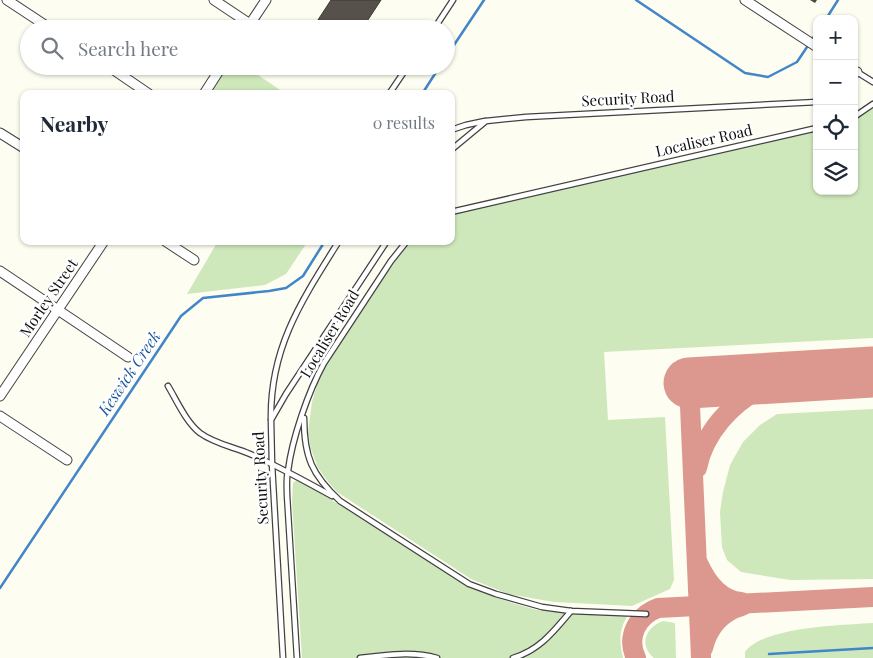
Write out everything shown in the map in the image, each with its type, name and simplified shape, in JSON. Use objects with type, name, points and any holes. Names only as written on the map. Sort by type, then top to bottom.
[{"type":"street","points":[[8,0],[38,20]]},
{"type":"street","points":[[214,0],[240,20]]},
{"type":"street","points":[[252,20],[266,0]]},
{"type":"street","points":[[745,0],[813,44]]},
{"type":"street","points":[[121,75],[143,90]]},
{"type":"street","points":[[207,90],[216,75]]},
{"type":"street","points":[[0,133],[20,146]]},
{"type":"street","name":"Morley Street","points":[[0,396],[101,245]]},
{"type":"street","points":[[171,245],[194,260]]},
{"type":"street","points":[[0,271],[128,357]]},
{"type":"street","points":[[0,416],[67,460]]},
{"type":"lane","points":[[440,20],[453,0]]},
{"type":"lane","points":[[858,74],[873,82]]},
{"type":"lane","points":[[392,90],[402,75]]},
{"type":"lane","name":"Security Road","points":[[455,129],[486,121],[526,117],[813,102]]},
{"type":"lane","points":[[858,114],[873,104]]},
{"type":"lane","points":[[455,147],[486,121]]},
{"type":"lane","name":"Localiser Road","points":[[455,211],[813,129]]},
{"type":"lane","points":[[271,420],[272,381],[290,325],[303,299],[337,245]]},
{"type":"lane","name":"Security Road","points":[[283,658],[271,420],[286,394],[384,245]]},
{"type":"lane","name":"Localiser Road","points":[[297,658],[287,472],[314,381],[391,261],[404,245]]},
{"type":"lane","points":[[168,386],[200,433],[212,440],[272,464],[340,501],[469,584],[521,603],[542,608],[646,614]]},
{"type":"lane","points":[[304,414],[305,443],[313,469],[324,486],[340,501]]},
{"type":"lane","points":[[514,658],[528,652],[546,640],[571,611]]},
{"type":"lane","points":[[360,658],[388,655],[414,655],[438,658]]},
{"type":"green space","points":[[216,75],[258,75],[280,90],[207,90]]},
{"type":"green space","points":[[873,108],[873,338],[604,352],[608,420],[665,417],[674,580],[670,589],[632,606],[554,602],[508,594],[471,579],[337,492],[318,468],[311,449],[308,432],[312,402],[318,381],[330,359],[397,258],[408,245],[455,245],[455,213],[813,131],[813,195],[858,195],[858,116]]},
{"type":"green space","points":[[216,245],[305,245],[286,274],[265,285],[187,294]]},
{"type":"green space","points":[[873,409],[873,579],[790,580],[741,572],[727,560],[722,547],[720,512],[730,465],[743,442],[760,425],[777,414]]},
{"type":"green space","points":[[298,479],[467,585],[512,603],[537,610],[591,614],[628,614],[621,636],[623,658],[302,658],[292,501],[293,483]]},
{"type":"green space","points":[[663,621],[675,623],[676,658],[654,658],[646,648],[645,642],[648,632],[652,627]]},
{"type":"green space","points":[[873,623],[873,658],[745,658],[745,652],[754,644],[785,632],[824,626]]},
{"type":"building","points":[[331,0],[381,0],[368,20],[318,20]]},
{"type":"waterway","name":"Keswick Creek","points":[[455,44],[484,0]]},
{"type":"waterway","name":"Keswick Creek","points":[[636,0],[745,73],[768,77],[797,62],[813,38]]},
{"type":"waterway","name":"Keswick Creek","points":[[829,15],[838,0]]},
{"type":"waterway","name":"Keswick Creek","points":[[425,90],[434,75]]},
{"type":"waterway","name":"Keswick Creek","points":[[0,588],[181,316],[203,298],[286,288],[303,276],[322,245]]},
{"type":"waterway","points":[[769,654],[873,648]]},
{"type":"taxiway","points":[[697,468],[706,443],[730,410],[740,401],[763,387],[796,376]]},
{"type":"taxiway","points":[[689,383],[701,658]]},
{"type":"taxiway","points":[[698,563],[705,576],[720,594],[741,602]]},
{"type":"taxiway","points":[[636,658],[632,642],[635,628],[644,616],[658,608],[873,597]]},
{"type":"taxiway","points":[[703,648],[708,634],[716,622],[728,612],[742,606]]},
{"type":"runway","points":[[689,383],[873,372]]}]
